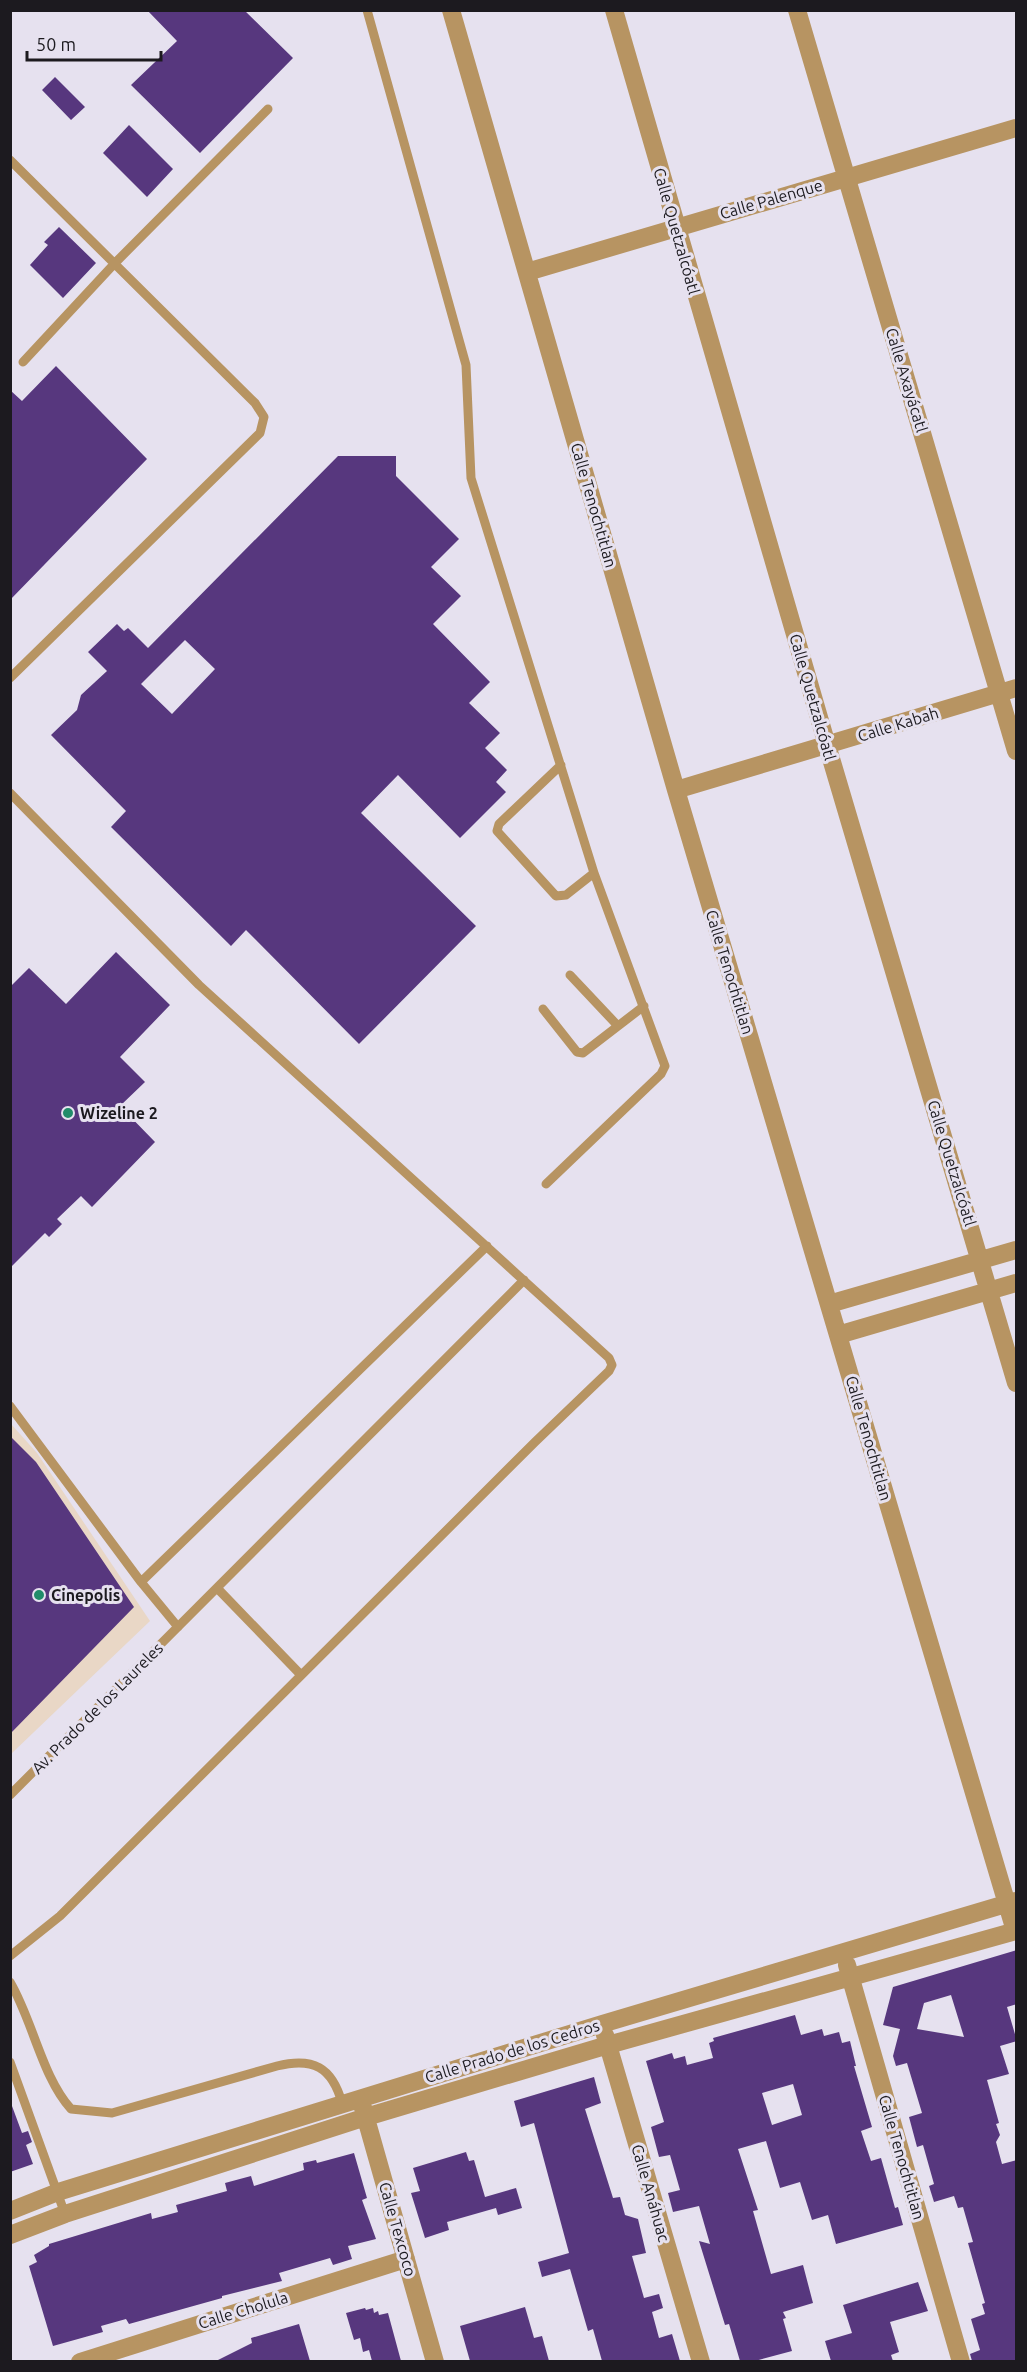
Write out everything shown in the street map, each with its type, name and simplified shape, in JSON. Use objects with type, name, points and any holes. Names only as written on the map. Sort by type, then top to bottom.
[{"type":"street","name":"Calle Tenochtitlan","points":[[451,10],[676,790],[838,1335],[1011,1902],[1016,1931]]},
{"type":"street","name":"Calle Quetzalcóatl","points":[[614,10],[827,745],[1017,1383]]},
{"type":"street","name":"Calle Axayácatl","points":[[797,10],[846,177],[1008,691],[1017,750]]},
{"type":"street","name":"Calle Palenque","points":[[526,272],[1017,128]]},
{"type":"street","name":"Calle Kabah","points":[[676,790],[1008,691]]},
{"type":"street","points":[[829,1304],[1017,1250]]},
{"type":"street","points":[[838,1335],[1017,1283]]},
{"type":"street","name":"Calle Prado de los Cedros","points":[[10,2211],[58,2192],[360,2097],[1011,1902]]},
{"type":"street","name":"Calle Prado de los Cedros","points":[[10,2235],[65,2214],[366,2117],[608,2045],[1016,1931]]},
{"type":"street","name":"Calle Tenochtitlan","points":[[843,1952],[961,2361]]},
{"type":"street","name":"Calle Anáhuac","points":[[602,2024],[701,2361]]},
{"type":"street","name":"Calle Texcoco","points":[[360,2097],[435,2361]]},
{"type":"street","name":"Calle Cholula","points":[[80,2361],[406,2259]]},
{"type":"lane","points":[[367,10],[466,365],[471,478],[594,873],[665,1066],[664,1072],[546,1184]]},
{"type":"lane","points":[[23,362],[115,263],[268,109]]},
{"type":"lane","points":[[10,160],[255,403],[264,417],[260,433],[10,678]]},
{"type":"lane","points":[[561,765],[499,824],[497,831],[556,896],[566,895],[594,873]]},
{"type":"lane","points":[[10,793],[199,985],[609,1358],[612,1365],[611,1369],[60,1916],[10,1956]]},
{"type":"lane","points":[[570,975],[618,1026]]},
{"type":"lane","points":[[543,1010],[580,1053],[586,1052],[644,1006]]},
{"type":"lane","points":[[141,1582],[487,1246]]},
{"type":"lane","name":"Av. Prado de los Laureles","points":[[10,1795],[524,1280]]},
{"type":"lane","points":[[10,1406],[141,1582],[180,1624]]},
{"type":"lane","points":[[218,1588],[301,1676]]},
{"type":"lane","points":[[10,1982],[22,2003],[56,2090],[71,2109],[112,2113],[277,2066],[303,2061],[318,2066],[331,2079],[342,2103]]},
{"type":"lane","points":[[10,2062],[65,2214]]},
{"type":"shaded area","points":[[11,1424],[37,1453],[150,1621],[11,1754]]},
{"type":"building","points":[[147,10],[244,10],[293,58],[200,153],[131,85],[177,41]]},
{"type":"building","points":[[55,77],[85,107],[71,120],[42,90]]},
{"type":"building","points":[[129,125],[173,169],[147,197],[103,153]]},
{"type":"building","points":[[59,227],[96,263],[63,298],[30,265],[48,245],[44,242]]},
{"type":"building","points":[[56,366],[147,459],[10,600],[10,390],[22,401]]},
{"type":"building","points":[[338,456],[396,456],[396,476],[459,539],[431,567],[461,596],[433,624],[490,682],[469,703],[500,733],[485,748],[507,770],[496,782],[506,792],[460,838],[398,775],[361,813],[476,926],[359,1044],[246,930],[231,946],[111,827],[126,811],[51,735],[77,710],[81,695],[107,671],[88,652],[117,624],[124,631],[128,628],[148,648]],"holes":[[[185,640],[215,669],[172,714],[141,684]]]},
{"type":"building","name":"Wizeline 2","points":[[116,952],[170,1005],[120,1057],[145,1082],[120,1106],[155,1142],[92,1207],[81,1196],[57,1219],[62,1224],[49,1237],[45,1233],[10,1268],[10,987],[29,968],[66,1004]]},
{"type":"building","points":[[10,1436],[36,1462],[134,1607],[10,1734]]},
{"type":"building","points":[[1017,1950],[1017,2004],[1007,2007],[1017,2041],[1000,2046],[1009,2074],[987,2080],[999,2123],[996,2124],[1000,2135],[996,2142],[1002,2164],[1017,2160],[1017,2361],[972,2361],[970,2354],[980,2350],[971,2319],[985,2314],[982,2304],[985,2303],[968,2243],[973,2242],[963,2207],[958,2208],[954,2196],[934,2202],[929,2186],[934,2184],[923,2145],[917,2147],[909,2117],[922,2113],[907,2063],[896,2066],[893,2056],[900,2029],[883,2025],[893,1987]],"holes":[[[951,1995],[964,2037],[917,2029],[924,2003]]]},
{"type":"building","points":[[795,2015],[801,2035],[822,2029],[824,2036],[839,2032],[842,2043],[850,2041],[856,2066],[854,2066],[872,2127],[861,2131],[871,2161],[881,2158],[895,2208],[898,2207],[903,2225],[836,2244],[828,2215],[812,2220],[800,2182],[780,2188],[766,2141],[738,2149],[758,2210],[753,2211],[771,2274],[803,2265],[813,2303],[783,2312],[792,2351],[755,2361],[740,2361],[729,2324],[725,2325],[699,2241],[710,2244],[699,2206],[673,2212],[668,2193],[680,2190],[670,2155],[659,2157],[651,2127],[664,2122],[646,2061],[672,2053],[674,2059],[685,2056],[687,2065],[713,2058],[709,2043],[714,2041],[713,2038]],"holes":[[[793,2084],[802,2115],[772,2125],[762,2093]]]},
{"type":"building","points":[[594,2077],[601,2103],[585,2109],[613,2198],[620,2197],[625,2215],[638,2219],[646,2253],[632,2256],[644,2298],[659,2294],[663,2308],[652,2312],[659,2338],[672,2334],[680,2361],[602,2361],[593,2329],[588,2331],[570,2269],[542,2277],[538,2262],[569,2253],[534,2123],[521,2127],[514,2101]]},
{"type":"building","points":[[10,2106],[12,2106],[22,2133],[28,2131],[32,2142],[26,2145],[33,2164],[10,2172]]},
{"type":"building","points":[[466,2152],[469,2161],[474,2160],[485,2197],[516,2188],[522,2208],[498,2215],[496,2208],[447,2222],[449,2230],[425,2238],[411,2193],[420,2191],[413,2168]]},
{"type":"building","points":[[354,2153],[367,2198],[362,2200],[376,2239],[348,2246],[352,2259],[333,2265],[330,2258],[279,2273],[282,2281],[129,2324],[126,2319],[101,2326],[103,2332],[53,2346],[29,2266],[37,2262],[34,2255],[49,2244],[151,2213],[152,2219],[178,2212],[176,2205],[227,2191],[225,2183],[251,2176],[254,2186],[304,2170],[303,2163],[316,2160],[317,2163]]},
{"type":"building","points":[[918,2282],[928,2311],[890,2322],[899,2352],[891,2355],[893,2361],[831,2361],[825,2341],[852,2333],[843,2305]]},
{"type":"building","points":[[525,2307],[534,2338],[542,2336],[549,2361],[470,2361],[460,2326]]},
{"type":"building","points":[[365,2308],[366,2310],[373,2308],[374,2313],[378,2311],[379,2315],[388,2313],[401,2361],[372,2361],[369,2350],[363,2352],[360,2338],[354,2340],[346,2313]]},
{"type":"building","points":[[299,2324],[310,2361],[216,2361],[252,2343],[251,2338]]},
{"type":"place","name":"Wizeline 2","points":[[68,1113]]},
{"type":"place","name":"Cinepolis","points":[[39,1595]]}]
